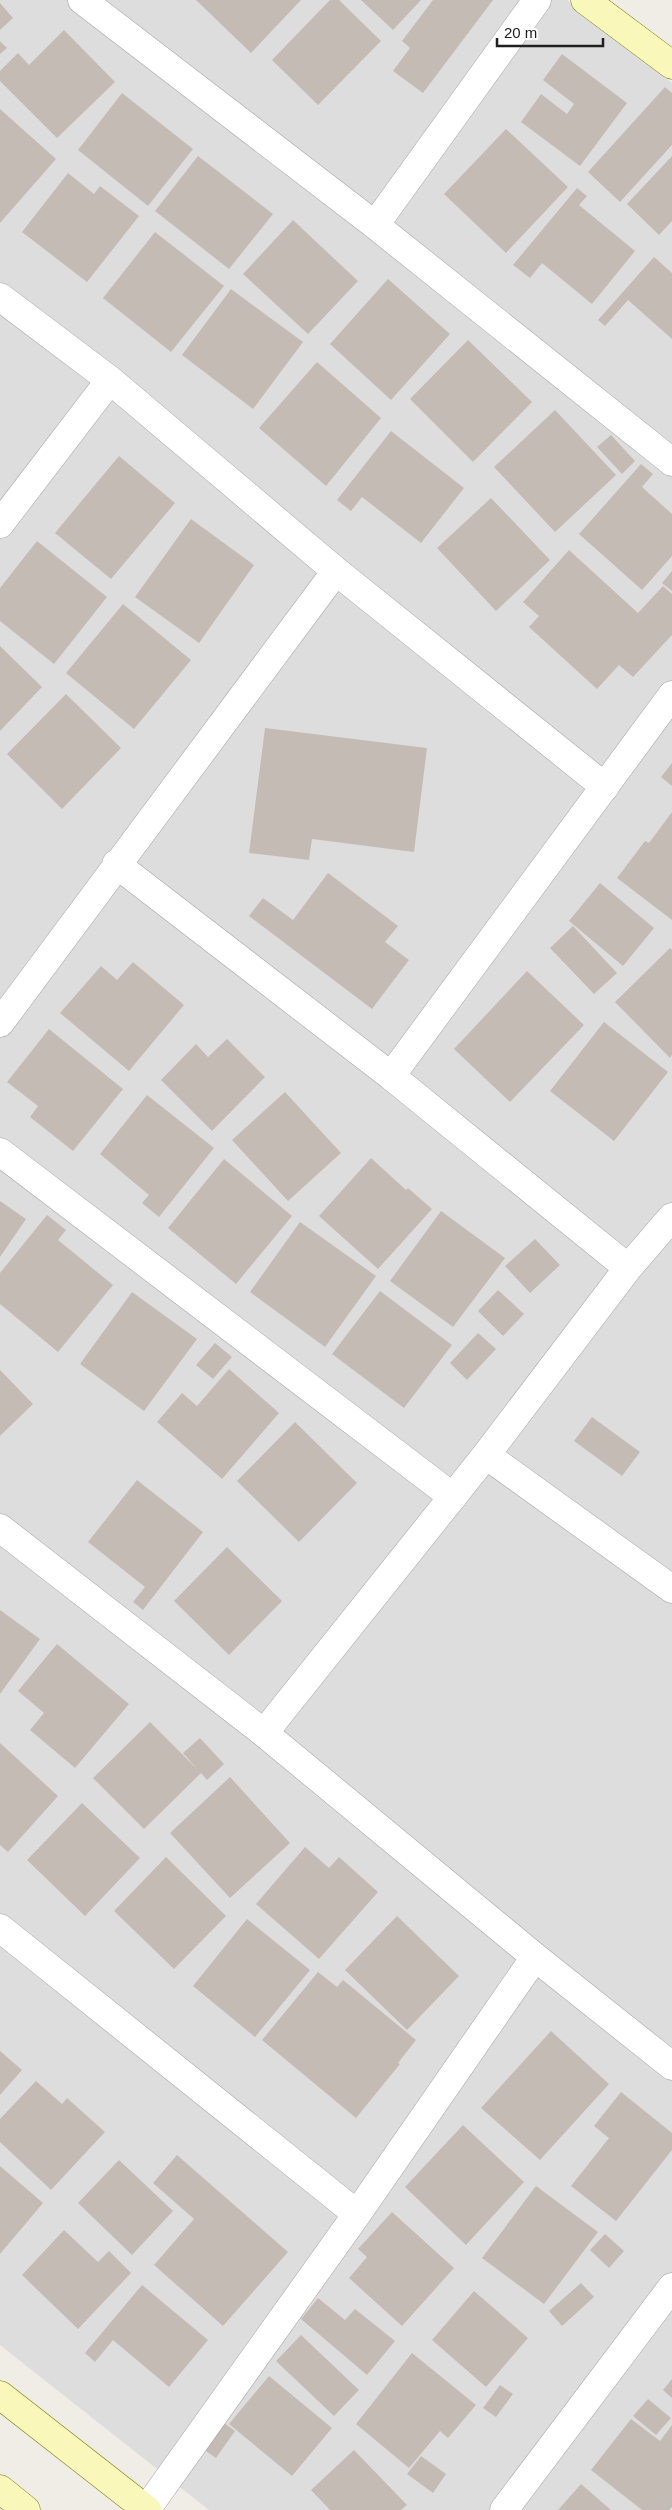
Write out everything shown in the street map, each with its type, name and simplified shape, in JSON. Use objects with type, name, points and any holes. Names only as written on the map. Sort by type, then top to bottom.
[{"type":"main road","points":[[586,0],[672,65]]},
{"type":"main road","points":[[0,2395],[146,2510]]},
{"type":"main road","points":[[0,2489],[26,2510]]},
{"type":"street","points":[[82,0],[375,225],[672,462]]},
{"type":"street","points":[[375,225],[537,0]]},
{"type":"street","points":[[0,297],[110,380],[336,571],[605,787]]},
{"type":"street","points":[[0,524],[110,380]]},
{"type":"street","points":[[0,1023],[116,864],[336,571]]},
{"type":"street","points":[[391,1076],[672,695]]},
{"type":"street","points":[[116,864],[391,1076],[628,1268]]},
{"type":"street","points":[[0,1152],[453,1497]]},
{"type":"street","points":[[264,1733],[486,1455],[628,1268],[672,1216]]},
{"type":"street","points":[[486,1455],[672,1589]]},
{"type":"street","points":[[0,1528],[264,1733],[535,1957],[672,2066]]},
{"type":"street","points":[[0,1928],[358,2214]]},
{"type":"street","points":[[146,2510],[358,2214],[535,1957]]},
{"type":"street","points":[[504,2510],[672,2287]]},
{"type":"shaded area","points":[[0,0],[567,0],[672,83],[672,2510],[209,2510],[0,2345]]},
{"type":"building","points":[[196,0],[301,0],[251,53]]},
{"type":"building","points":[[330,0],[339,0],[381,41],[318,105],[272,60]]},
{"type":"building","points":[[361,0],[421,0],[393,30]]},
{"type":"building","points":[[433,0],[493,0],[423,93],[393,71],[410,48],[402,41]]},
{"type":"building","points":[[0,3],[13,18],[0,30]]},
{"type":"building","points":[[64,30],[115,82],[57,138],[0,81],[0,71],[18,53],[29,65]]},
{"type":"building","points":[[0,41],[7,48],[0,54]]},
{"type":"building","points":[[562,54],[627,103],[580,166],[521,122],[541,94],[567,114],[574,104],[543,80]]},
{"type":"building","points":[[665,87],[672,93],[672,145],[620,202],[588,172]]},
{"type":"building","points":[[122,93],[193,149],[148,206],[78,150]]},
{"type":"building","points":[[0,109],[56,159],[0,223]]},
{"type":"building","points":[[506,129],[568,187],[506,253],[444,194]]},
{"type":"building","points":[[198,156],[273,214],[229,269],[155,211]]},
{"type":"building","points":[[672,156],[672,221],[659,235],[627,204]]},
{"type":"building","points":[[68,173],[94,194],[100,186],[139,216],[87,282],[22,232]]},
{"type":"building","points":[[577,188],[587,196],[579,205],[635,251],[592,304],[542,263],[530,278],[513,265]]},
{"type":"building","points":[[293,220],[358,281],[308,334],[243,274]]},
{"type":"building","points":[[155,232],[224,286],[171,352],[103,298]]},
{"type":"building","points":[[654,257],[672,273],[672,339],[628,300],[605,326],[598,320]]},
{"type":"building","points":[[388,279],[450,334],[391,400],[330,344]]},
{"type":"building","points":[[231,289],[303,342],[253,409],[182,355]]},
{"type":"building","points":[[468,340],[532,402],[473,462],[410,399]]},
{"type":"building","points":[[317,362],[381,418],[326,486],[259,428]]},
{"type":"building","points":[[555,410],[616,475],[555,532],[494,467]]},
{"type":"building","points":[[391,431],[464,488],[421,543],[362,497],[351,511],[337,500]]},
{"type":"building","points":[[611,435],[635,461],[622,474],[597,447]]},
{"type":"building","points":[[119,456],[175,503],[111,579],[55,533]]},
{"type":"building","points":[[641,464],[653,474],[642,487],[672,514],[672,556],[642,590],[579,534]]},
{"type":"building","points":[[491,498],[550,560],[496,611],[437,548]]},
{"type":"building","points":[[191,519],[254,565],[199,643],[135,597]]},
{"type":"building","points":[[37,541],[107,597],[54,664],[0,621],[0,588]]},
{"type":"building","points":[[569,550],[638,613],[663,586],[672,594],[672,635],[633,677],[619,665],[597,689],[529,627],[539,616],[523,602]]},
{"type":"building","points":[[672,571],[672,591],[662,583]]},
{"type":"building","points":[[123,604],[191,660],[134,729],[66,673]]},
{"type":"building","points":[[0,646],[42,687],[0,731]]},
{"type":"building","points":[[66,694],[121,748],[62,809],[7,754]]},
{"type":"building","points":[[265,728],[427,748],[414,852],[312,839],[309,860],[249,853]]},
{"type":"building","points":[[672,763],[672,786],[661,777]]},
{"type":"building","points":[[672,812],[672,920],[617,878],[645,841],[649,843]]},
{"type":"building","points":[[328,873],[398,926],[385,942],[409,960],[372,1009],[249,916],[263,898],[293,920]]},
{"type":"building","points":[[600,883],[654,928],[623,966],[569,921]]},
{"type":"building","points":[[573,926],[617,973],[594,994],[550,948]]},
{"type":"building","points":[[670,948],[672,950],[672,1055],[670,1058],[615,1002]]},
{"type":"building","points":[[133,962],[184,1005],[129,1071],[60,1013],[101,966],[117,980]]},
{"type":"building","points":[[527,971],[584,1025],[510,1102],[454,1049]]},
{"type":"building","points":[[604,1022],[668,1072],[614,1141],[550,1091]]},
{"type":"building","points":[[49,1029],[123,1089],[73,1151],[30,1117],[38,1106],[7,1082]]},
{"type":"building","points":[[227,1039],[265,1077],[212,1131],[161,1080],[196,1044],[208,1057]]},
{"type":"building","points":[[285,1092],[341,1153],[288,1201],[232,1140]]},
{"type":"building","points":[[147,1095],[214,1148],[159,1217],[142,1203],[149,1195],[100,1154]]},
{"type":"building","points":[[371,1158],[406,1190],[408,1188],[432,1209],[378,1269],[319,1216]]},
{"type":"building","points":[[224,1159],[292,1216],[236,1284],[168,1228]]},
{"type":"building","points":[[0,1201],[26,1219],[0,1257]]},
{"type":"building","points":[[441,1211],[505,1258],[453,1327],[390,1281]]},
{"type":"building","points":[[47,1215],[66,1230],[58,1240],[113,1285],[58,1352],[0,1304],[0,1273]]},
{"type":"building","points":[[300,1222],[376,1276],[325,1347],[250,1292]]},
{"type":"building","points":[[535,1239],[560,1265],[530,1293],[505,1266]]},
{"type":"building","points":[[498,1290],[524,1314],[503,1336],[478,1311]]},
{"type":"building","points":[[380,1291],[452,1345],[404,1408],[332,1354]]},
{"type":"building","points":[[132,1292],[197,1339],[144,1411],[80,1364]]},
{"type":"building","points":[[478,1333],[496,1349],[467,1380],[450,1363]]},
{"type":"building","points":[[215,1343],[232,1357],[213,1379],[196,1365]]},
{"type":"building","points":[[229,1369],[279,1413],[222,1479],[157,1422],[182,1393],[197,1406]]},
{"type":"building","points":[[0,1370],[33,1404],[0,1436]]},
{"type":"building","points":[[592,1417],[640,1452],[622,1476],[574,1441]]},
{"type":"building","points":[[295,1422],[357,1483],[299,1542],[237,1481]]},
{"type":"building","points":[[137,1480],[203,1532],[143,1610],[133,1602],[145,1587],[88,1542]]},
{"type":"building","points":[[227,1547],[282,1601],[229,1655],[174,1601]]},
{"type":"building","points":[[0,1610],[40,1639],[0,1694]]},
{"type":"building","points":[[57,1644],[129,1704],[75,1768],[30,1730],[44,1713],[18,1691]]},
{"type":"building","points":[[150,1722],[198,1770],[183,1753],[200,1738],[224,1764],[207,1780],[201,1773],[144,1829],[93,1778]]},
{"type":"building","points":[[0,1743],[58,1796],[8,1852],[0,1845]]},
{"type":"building","points":[[230,1777],[290,1843],[230,1898],[170,1833]]},
{"type":"building","points":[[82,1803],[140,1858],[85,1916],[27,1860]]},
{"type":"building","points":[[305,1847],[329,1868],[339,1857],[378,1892],[319,1959],[256,1904]]},
{"type":"building","points":[[166,1857],[226,1916],[174,1969],[114,1911]]},
{"type":"building","points":[[397,1916],[459,1976],[407,2030],[345,1970]]},
{"type":"building","points":[[247,1919],[310,1970],[255,2037],[193,1986]]},
{"type":"building","points":[[318,1972],[337,1987],[343,1980],[416,2040],[398,2063],[400,2064],[356,2118],[262,2040]]},
{"type":"building","points":[[551,2031],[609,2084],[540,2160],[481,2108]]},
{"type":"building","points":[[0,2051],[22,2070],[0,2095]]},
{"type":"building","points":[[36,2081],[62,2104],[67,2098],[105,2132],[51,2190],[0,2142],[0,2119]]},
{"type":"building","points":[[621,2092],[672,2133],[672,2150],[616,2221],[571,2186],[609,2138],[594,2126]]},
{"type":"building","points":[[463,2125],[524,2182],[466,2245],[405,2187]]},
{"type":"building","points":[[177,2155],[288,2252],[223,2326],[154,2265],[194,2219],[153,2183]]},
{"type":"building","points":[[119,2160],[173,2211],[132,2255],[78,2203]]},
{"type":"building","points":[[0,2166],[43,2203],[0,2254]]},
{"type":"building","points":[[536,2186],[598,2232],[544,2304],[482,2258]]},
{"type":"building","points":[[392,2212],[454,2268],[402,2326],[349,2278],[367,2257],[358,2249]]},
{"type":"building","points":[[64,2230],[98,2262],[109,2251],[131,2273],[78,2329],[22,2275]]},
{"type":"building","points":[[605,2234],[624,2251],[609,2268],[590,2250]]},
{"type":"building","points":[[581,2283],[594,2297],[562,2326],[549,2311]]},
{"type":"building","points":[[142,2285],[208,2340],[169,2387],[113,2340],[95,2362],[85,2353]]},
{"type":"building","points":[[474,2291],[528,2338],[486,2387],[432,2340]]},
{"type":"building","points":[[318,2298],[345,2320],[355,2309],[395,2341],[367,2375],[301,2319]]},
{"type":"building","points":[[301,2335],[359,2390],[334,2416],[276,2361]]},
{"type":"building","points":[[412,2353],[476,2405],[448,2438],[440,2431],[409,2468],[356,2424]]},
{"type":"building","points":[[269,2376],[332,2428],[292,2476],[229,2424]]},
{"type":"building","points":[[672,2379],[672,2398],[663,2390]]},
{"type":"building","points":[[500,2385],[513,2394],[496,2417],[483,2408]]},
{"type":"building","points":[[648,2399],[671,2418],[656,2435],[633,2416]]},
{"type":"building","points":[[216,2417],[235,2431],[216,2458],[196,2444]]},
{"type":"building","points":[[631,2419],[660,2441],[672,2425],[672,2507],[669,2510],[642,2510],[591,2470]]},
{"type":"building","points":[[354,2450],[407,2505],[401,2510],[330,2510],[311,2490]]},
{"type":"building","points":[[421,2456],[446,2474],[433,2493],[407,2474]]},
{"type":"building","points":[[581,2484],[611,2510],[558,2510]]}]
